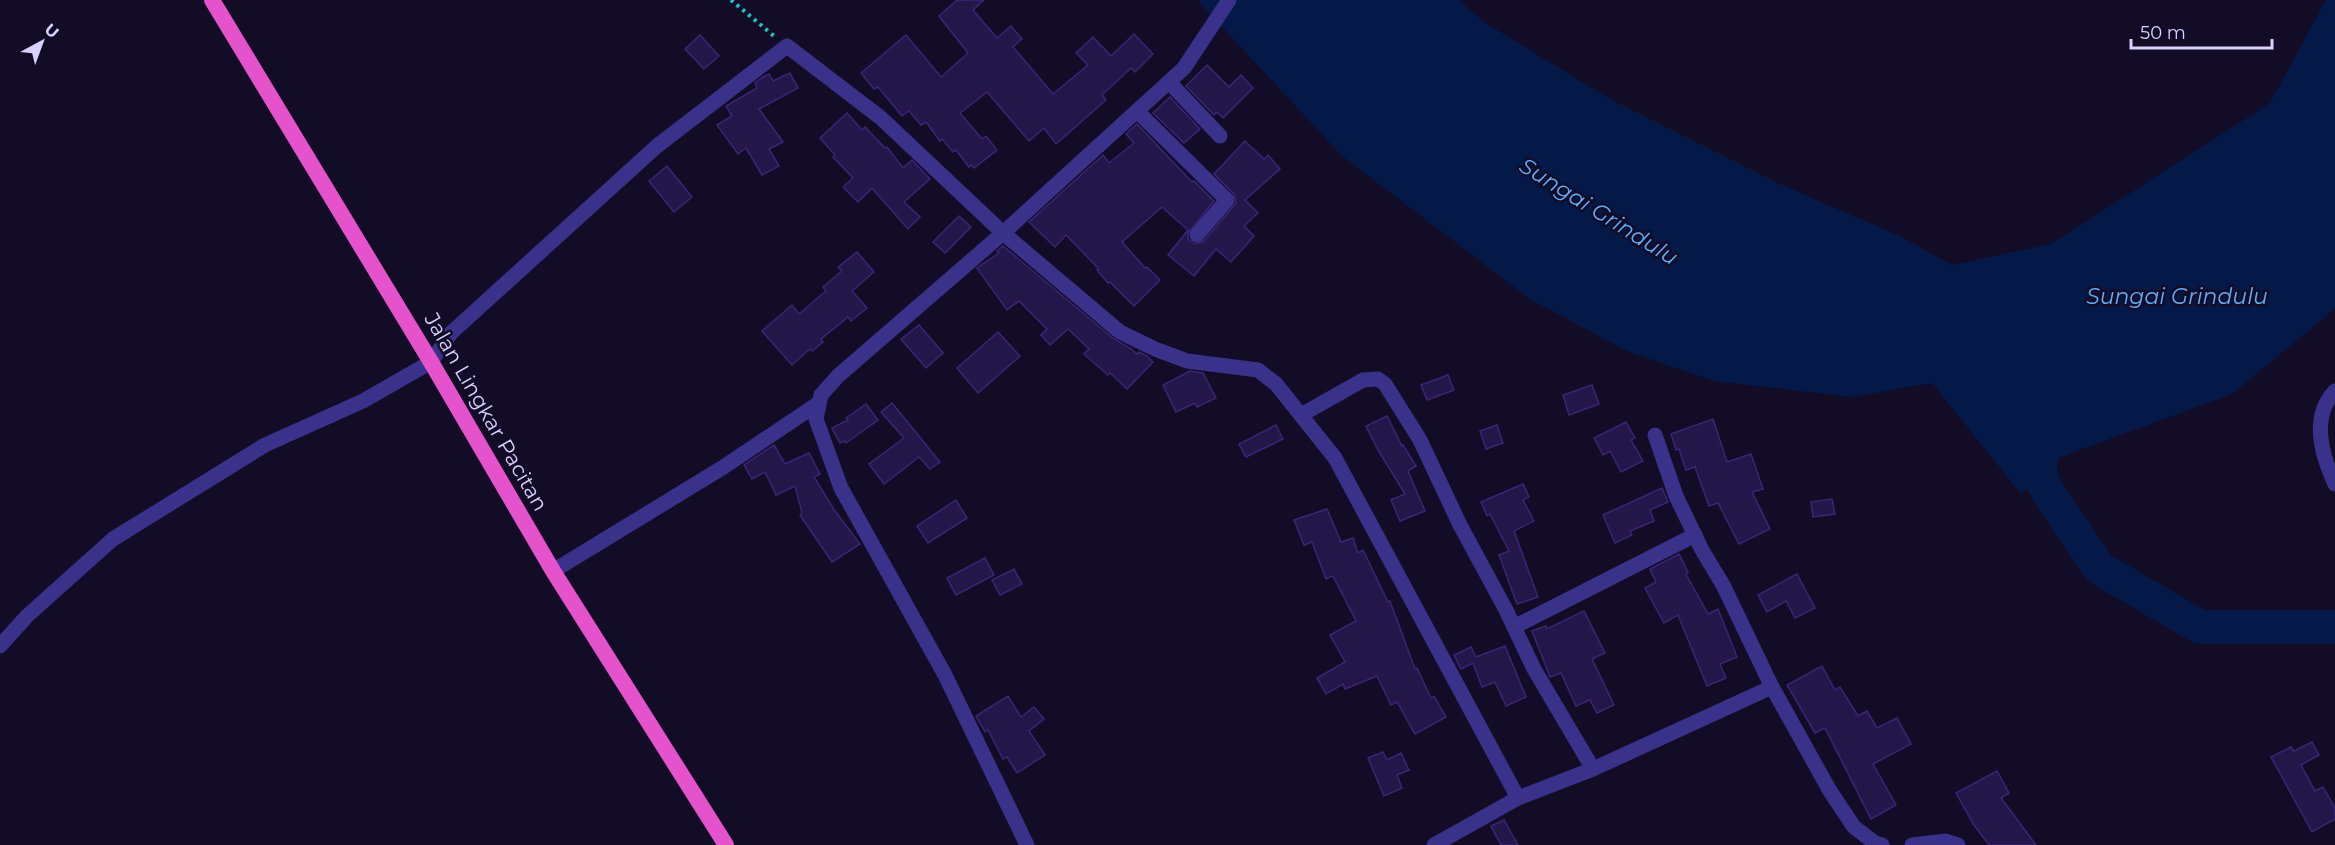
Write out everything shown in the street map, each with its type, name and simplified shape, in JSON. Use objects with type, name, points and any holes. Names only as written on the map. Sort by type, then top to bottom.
[{"type":"highway","name":"Jalan Lingkar Pacitan","points":[[212,0],[431,362],[553,571],[726,845]]},
{"type":"street","points":[[1027,845],[945,675],[841,489],[816,419],[819,403],[821,395],[838,376],[1003,233],[1184,68],[1229,0]]},
{"type":"street","points":[[0,646],[27,616],[113,538],[265,445],[363,401],[431,362],[451,333],[657,146],[787,46],[882,118],[1003,233],[1120,332],[1187,361],[1258,370],[1276,384],[1335,458],[1518,798]]},
{"type":"street","points":[[1168,82],[1220,136]]},
{"type":"street","points":[[1137,111],[1227,200],[1197,235]]},
{"type":"street","points":[[1301,416],[1363,380],[1378,379],[1385,384],[1420,440],[1460,525],[1534,669],[1593,769]]},
{"type":"street","points":[[2335,391],[2330,396],[2319,425],[2335,484]]},
{"type":"street","points":[[553,571],[722,468],[819,403]]},
{"type":"street","points":[[1655,435],[1676,496],[1723,585],[1772,687],[1830,791],[1854,827],[1875,843],[1882,845]]},
{"type":"street","points":[[1514,627],[1695,535]]},
{"type":"street","points":[[1434,845],[1518,798],[1593,769],[1772,687]]},
{"type":"street","points":[[1912,845],[1946,841],[1958,845]]},
{"type":"path","points":[[731,0],[787,46]]},
{"type":"water","name":"Sungai Grindulu","points":[[1197,0],[1459,0],[1484,22],[1612,100],[1782,185],[1900,236],[1952,265],[2051,244],[2270,103],[2326,0],[2335,0],[2335,309],[2232,394],[2058,458],[2056,477],[2020,493],[1932,383],[1852,397],[1714,381],[1624,350],[1530,299],[1342,156]]},
{"type":"building","points":[[957,0],[984,0],[973,10],[997,38],[1011,26],[1022,39],[1013,47],[1053,94],[1088,65],[1076,53],[1093,37],[1111,56],[1134,34],[1153,54],[1135,72],[1131,68],[1102,95],[1106,100],[1056,144],[1044,128],[1029,141],[987,92],[960,113],[982,139],[986,136],[997,150],[974,168],[971,165],[969,167],[956,150],[953,152],[942,139],[940,141],[926,122],[921,125],[909,111],[902,116],[878,87],[874,89],[861,73],[906,35],[941,77],[968,53],[939,16]]},
{"type":"building","points":[[700,35],[719,56],[704,69],[685,49]]},
{"type":"building","points":[[1207,65],[1229,87],[1241,75],[1253,88],[1223,118],[1217,112],[1214,115],[1186,86]]},
{"type":"building","points":[[790,73],[798,88],[759,109],[783,142],[769,149],[779,166],[762,175],[746,148],[738,154],[717,125],[732,116],[726,106],[757,88],[755,83],[763,77],[769,74],[773,81]]},
{"type":"building","points":[[1170,97],[1200,129],[1184,143],[1153,113]]},
{"type":"building","points":[[847,113],[862,130],[865,127],[885,148],[887,147],[903,168],[912,160],[930,179],[904,202],[920,217],[908,229],[872,188],[858,202],[843,187],[853,178],[833,157],[835,155],[820,138]]},
{"type":"building","points":[[1137,124],[1192,182],[1194,181],[1214,201],[1188,233],[1188,239],[1195,244],[1204,241],[1236,203],[1234,194],[1214,174],[1245,141],[1264,159],[1268,155],[1280,169],[1245,200],[1258,213],[1244,226],[1254,236],[1231,262],[1216,249],[1194,276],[1168,255],[1188,230],[1162,207],[1122,242],[1145,268],[1147,267],[1160,280],[1134,306],[1110,282],[1108,283],[1097,270],[1099,269],[1066,235],[1055,247],[1029,222],[1103,155],[1109,163],[1134,143],[1126,134]]},
{"type":"building","points":[[667,166],[692,197],[674,212],[649,181]]},
{"type":"building","points":[[959,216],[971,227],[945,253],[933,242]]},
{"type":"building","points":[[1003,246],[1114,339],[1137,354],[1139,352],[1147,356],[1153,362],[1127,389],[1084,354],[1089,349],[1068,329],[1050,345],[1041,335],[1047,329],[1019,301],[1007,310],[977,268],[999,253],[997,251]]},
{"type":"building","points":[[857,252],[874,272],[852,291],[867,308],[851,321],[848,317],[821,339],[823,342],[812,351],[810,349],[792,365],[762,331],[792,305],[799,314],[826,291],[823,287],[842,271],[838,267]]},
{"type":"building","points":[[919,325],[943,353],[926,368],[901,339]]},
{"type":"building","points":[[998,332],[1020,356],[978,393],[957,368]]},
{"type":"building","points":[[1190,371],[1203,373],[1216,398],[1197,407],[1195,403],[1176,412],[1163,385]]},
{"type":"building","points":[[1448,375],[1454,390],[1427,400],[1421,385]]},
{"type":"building","points":[[1592,385],[1599,404],[1569,415],[1563,395]]},
{"type":"building","points":[[892,403],[940,462],[930,469],[919,457],[884,484],[869,464],[904,438],[881,412]]},
{"type":"building","points":[[866,404],[878,420],[846,443],[845,441],[840,443],[832,428],[848,420],[846,418]]},
{"type":"building","points":[[1387,416],[1402,446],[1416,466],[1408,471],[1425,511],[1400,521],[1391,500],[1405,494],[1366,426]]},
{"type":"building","points":[[1713,419],[1727,462],[1751,454],[1763,489],[1752,492],[1770,529],[1739,544],[1718,503],[1709,506],[1695,467],[1686,470],[1671,434]]},
{"type":"building","points":[[1626,422],[1635,438],[1631,440],[1643,461],[1621,472],[1610,451],[1603,455],[1594,438]]},
{"type":"building","points":[[1276,425],[1283,439],[1246,457],[1239,444]]},
{"type":"building","points":[[1497,425],[1503,443],[1486,449],[1480,431]]},
{"type":"building","points":[[774,445],[785,464],[809,453],[820,474],[814,477],[835,511],[860,544],[832,562],[800,515],[802,513],[795,486],[776,495],[765,472],[752,479],[744,465]]},
{"type":"building","points":[[1523,484],[1529,497],[1523,500],[1534,521],[1514,531],[1538,597],[1517,604],[1499,555],[1509,551],[1490,514],[1487,516],[1481,502]]},
{"type":"building","points":[[1662,488],[1668,502],[1650,510],[1654,521],[1630,531],[1632,535],[1615,543],[1603,515]]},
{"type":"building","points":[[1832,499],[1835,514],[1813,517],[1811,502]]},
{"type":"building","points":[[956,500],[967,518],[928,543],[917,526]]},
{"type":"building","points":[[1327,509],[1341,542],[1353,538],[1358,553],[1363,550],[1388,602],[1390,601],[1415,669],[1417,668],[1431,698],[1434,696],[1446,717],[1415,734],[1397,702],[1391,705],[1377,676],[1345,689],[1343,684],[1326,694],[1317,678],[1345,662],[1330,635],[1356,621],[1333,576],[1326,579],[1312,542],[1304,545],[1294,520]]},
{"type":"building","points":[[1679,554],[1688,572],[1686,574],[1708,614],[1718,609],[1737,657],[1720,664],[1726,678],[1707,686],[1678,615],[1664,623],[1645,588],[1656,582],[1650,569]]},
{"type":"building","points":[[985,558],[994,575],[956,595],[947,578]]},
{"type":"building","points":[[1014,569],[1022,584],[1000,595],[992,580]]},
{"type":"building","points":[[1797,574],[1815,608],[1795,618],[1786,601],[1767,612],[1758,595]]},
{"type":"building","points":[[1584,611],[1605,653],[1592,659],[1614,705],[1597,713],[1590,700],[1576,706],[1561,673],[1550,677],[1532,631],[1546,626],[1547,629]]},
{"type":"building","points":[[1505,646],[1526,697],[1506,706],[1495,682],[1482,687],[1473,663],[1461,669],[1454,655],[1471,647],[1476,657]]},
{"type":"building","points":[[1822,666],[1835,690],[1840,687],[1858,716],[1867,711],[1877,728],[1897,718],[1911,744],[1873,764],[1896,805],[1871,819],[1825,728],[1815,733],[1787,685]]},
{"type":"building","points":[[1008,696],[1021,717],[1034,707],[1044,719],[1029,731],[1045,755],[1017,773],[1007,757],[1003,759],[988,730],[985,732],[976,716]]},
{"type":"building","points":[[2312,742],[2319,755],[2301,765],[2315,791],[2323,787],[2335,808],[2335,819],[2312,832],[2271,757],[2291,747],[2294,751]]},
{"type":"building","points":[[1383,752],[1387,760],[1401,753],[1409,770],[1397,775],[1402,788],[1384,796],[1368,758]]},
{"type":"building","points":[[1997,771],[2009,793],[2001,798],[2036,845],[1989,845],[1974,825],[1956,793]]},
{"type":"building","points":[[1504,820],[1518,845],[1501,845],[1491,826]]},
{"type":"waterway","points":[[2027,437],[2046,489],[2099,568],[2200,627],[2335,627]]}]
